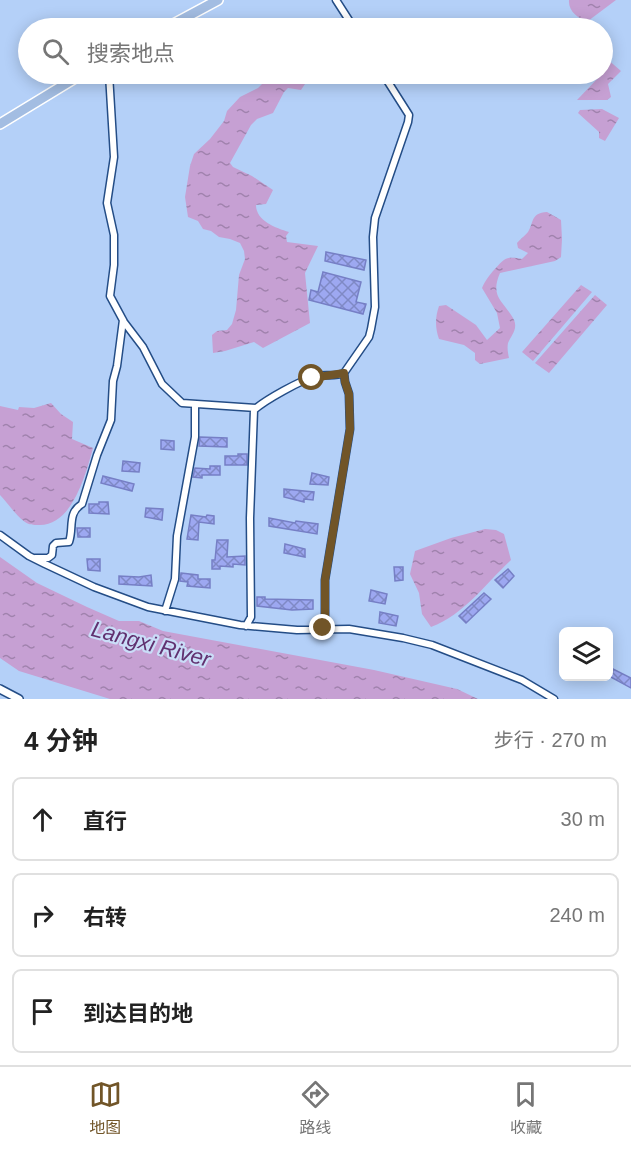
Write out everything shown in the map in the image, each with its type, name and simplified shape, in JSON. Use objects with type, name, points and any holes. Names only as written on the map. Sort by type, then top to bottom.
[{"type":"main road","points":[[185,18],[218,0]]},
{"type":"main road","points":[[0,124],[66,84]]},
{"type":"street","points":[[336,0],[348,18]]},
{"type":"street","points":[[110,84],[114,157],[107,202],[114,235],[114,265],[110,296],[162,384],[182,403],[256,408]]},
{"type":"street","points":[[246,626],[251,617],[250,518],[254,413],[262,402],[316,376],[344,373],[369,337],[375,307],[373,237],[375,218],[408,122],[408,115],[389,84]]},
{"type":"street","points":[[33,558],[48,558],[52,555],[53,546],[56,543],[68,542],[70,539],[71,518],[77,507],[82,504],[97,454],[111,420],[113,381],[123,319]]},
{"type":"street","points":[[325,628],[325,580],[350,429],[349,394],[344,373]]},
{"type":"street","points":[[165,611],[174,579],[177,536],[195,437],[195,404]]},
{"type":"street","points":[[0,535],[33,558],[94,587],[148,607],[246,626],[297,630],[349,629],[432,645],[522,680],[554,699]]},
{"type":"street","points":[[0,689],[20,699]]},
{"type":"water","points":[[569,0],[616,0],[592,18],[581,18],[574,14]]},
{"type":"water","points":[[613,64],[621,71],[613,79]]},
{"type":"water","points":[[262,84],[305,84],[301,90],[288,88],[273,113],[257,119],[251,125],[230,163],[273,190],[266,204],[256,205],[263,220],[289,232],[286,236],[287,242],[318,246],[305,273],[310,323],[263,348],[254,342],[213,353],[212,335],[217,331],[227,330],[232,324],[236,310],[239,275],[245,259],[240,243],[219,237],[203,229],[198,221],[188,217],[185,197],[190,166],[194,154],[224,121],[227,111],[240,97]]},
{"type":"water","points":[[592,84],[608,84],[611,97],[607,100],[577,100]]},
{"type":"water","points":[[602,109],[619,118],[605,141],[599,138],[599,132],[578,113],[580,110]]},
{"type":"water","points":[[547,212],[561,220],[561,257],[555,261],[500,273],[497,281],[499,299],[515,323],[515,329],[508,343],[509,358],[480,364],[475,360],[475,353],[464,345],[439,339],[436,322],[439,306],[446,305],[476,325],[487,340],[500,328],[497,313],[482,288],[502,261],[508,258],[522,259],[528,253],[518,248],[517,243],[528,232],[535,216]]},
{"type":"water","points":[[581,285],[592,292],[533,361],[522,352]]},
{"type":"water","points":[[595,295],[607,305],[549,373],[535,363]]},
{"type":"water","points":[[51,403],[73,422],[72,439],[93,448],[76,497],[68,508],[50,523],[31,525],[21,519],[0,495],[0,406],[18,410],[19,407],[34,408]]},
{"type":"water","points":[[485,529],[496,530],[504,534],[511,560],[474,598],[454,614],[431,627],[422,614],[419,593],[410,574],[415,551]]},
{"type":"water","name":"Langxi River","points":[[0,557],[37,583],[119,621],[139,621],[163,631],[374,670],[457,689],[478,699],[110,699],[19,671],[0,658]]},
{"type":"building","points":[[326,252],[366,260],[364,270],[325,261]]},
{"type":"building","points":[[323,272],[361,282],[356,302],[366,304],[363,314],[309,300],[311,290],[318,292]]},
{"type":"building","points":[[200,437],[227,438],[227,447],[199,446]]},
{"type":"building","points":[[161,440],[174,441],[174,450],[161,449]]},
{"type":"building","points":[[238,454],[247,454],[247,465],[225,465],[225,456],[238,456]]},
{"type":"building","points":[[123,461],[140,463],[139,472],[122,471]]},
{"type":"building","points":[[210,466],[220,466],[220,475],[193,477],[195,468],[210,469]]},
{"type":"building","points":[[312,473],[329,477],[328,485],[310,484]]},
{"type":"building","points":[[103,476],[134,484],[132,491],[101,483]]},
{"type":"building","points":[[284,489],[314,492],[313,500],[304,499],[304,502],[284,497]]},
{"type":"building","points":[[99,502],[108,502],[109,514],[89,513],[89,504],[99,504]]},
{"type":"building","points":[[146,508],[163,509],[162,520],[145,517]]},
{"type":"building","points":[[191,515],[214,516],[214,524],[199,522],[198,540],[187,539]]},
{"type":"building","points":[[269,518],[295,523],[296,521],[318,524],[317,534],[269,526]]},
{"type":"building","points":[[77,528],[90,528],[90,537],[78,537]]},
{"type":"building","points":[[217,540],[228,540],[227,557],[245,556],[245,565],[233,564],[233,567],[220,566],[220,569],[212,569]]},
{"type":"building","points":[[285,544],[305,549],[305,557],[284,553]]},
{"type":"building","points":[[87,559],[100,559],[100,571],[88,570]]},
{"type":"building","points":[[394,567],[403,567],[403,580],[395,581]]},
{"type":"building","points":[[508,569],[514,576],[503,588],[495,580]]},
{"type":"building","points":[[181,573],[198,575],[198,579],[210,579],[210,588],[187,586],[188,582],[180,581]]},
{"type":"building","points":[[151,575],[152,586],[119,584],[119,576]]},
{"type":"building","points":[[371,590],[387,594],[385,604],[369,601]]},
{"type":"building","points":[[484,593],[491,599],[466,623],[459,616]]},
{"type":"building","points":[[257,597],[313,600],[313,609],[292,610],[257,606]]},
{"type":"building","points":[[380,612],[398,616],[396,626],[379,623]]},
{"type":"building","points":[[613,669],[631,678],[631,688],[613,678]]},
{"type":"route","points":[[312,378],[344,373],[349,394],[349,441],[325,580],[325,628],[323,628]]}]
